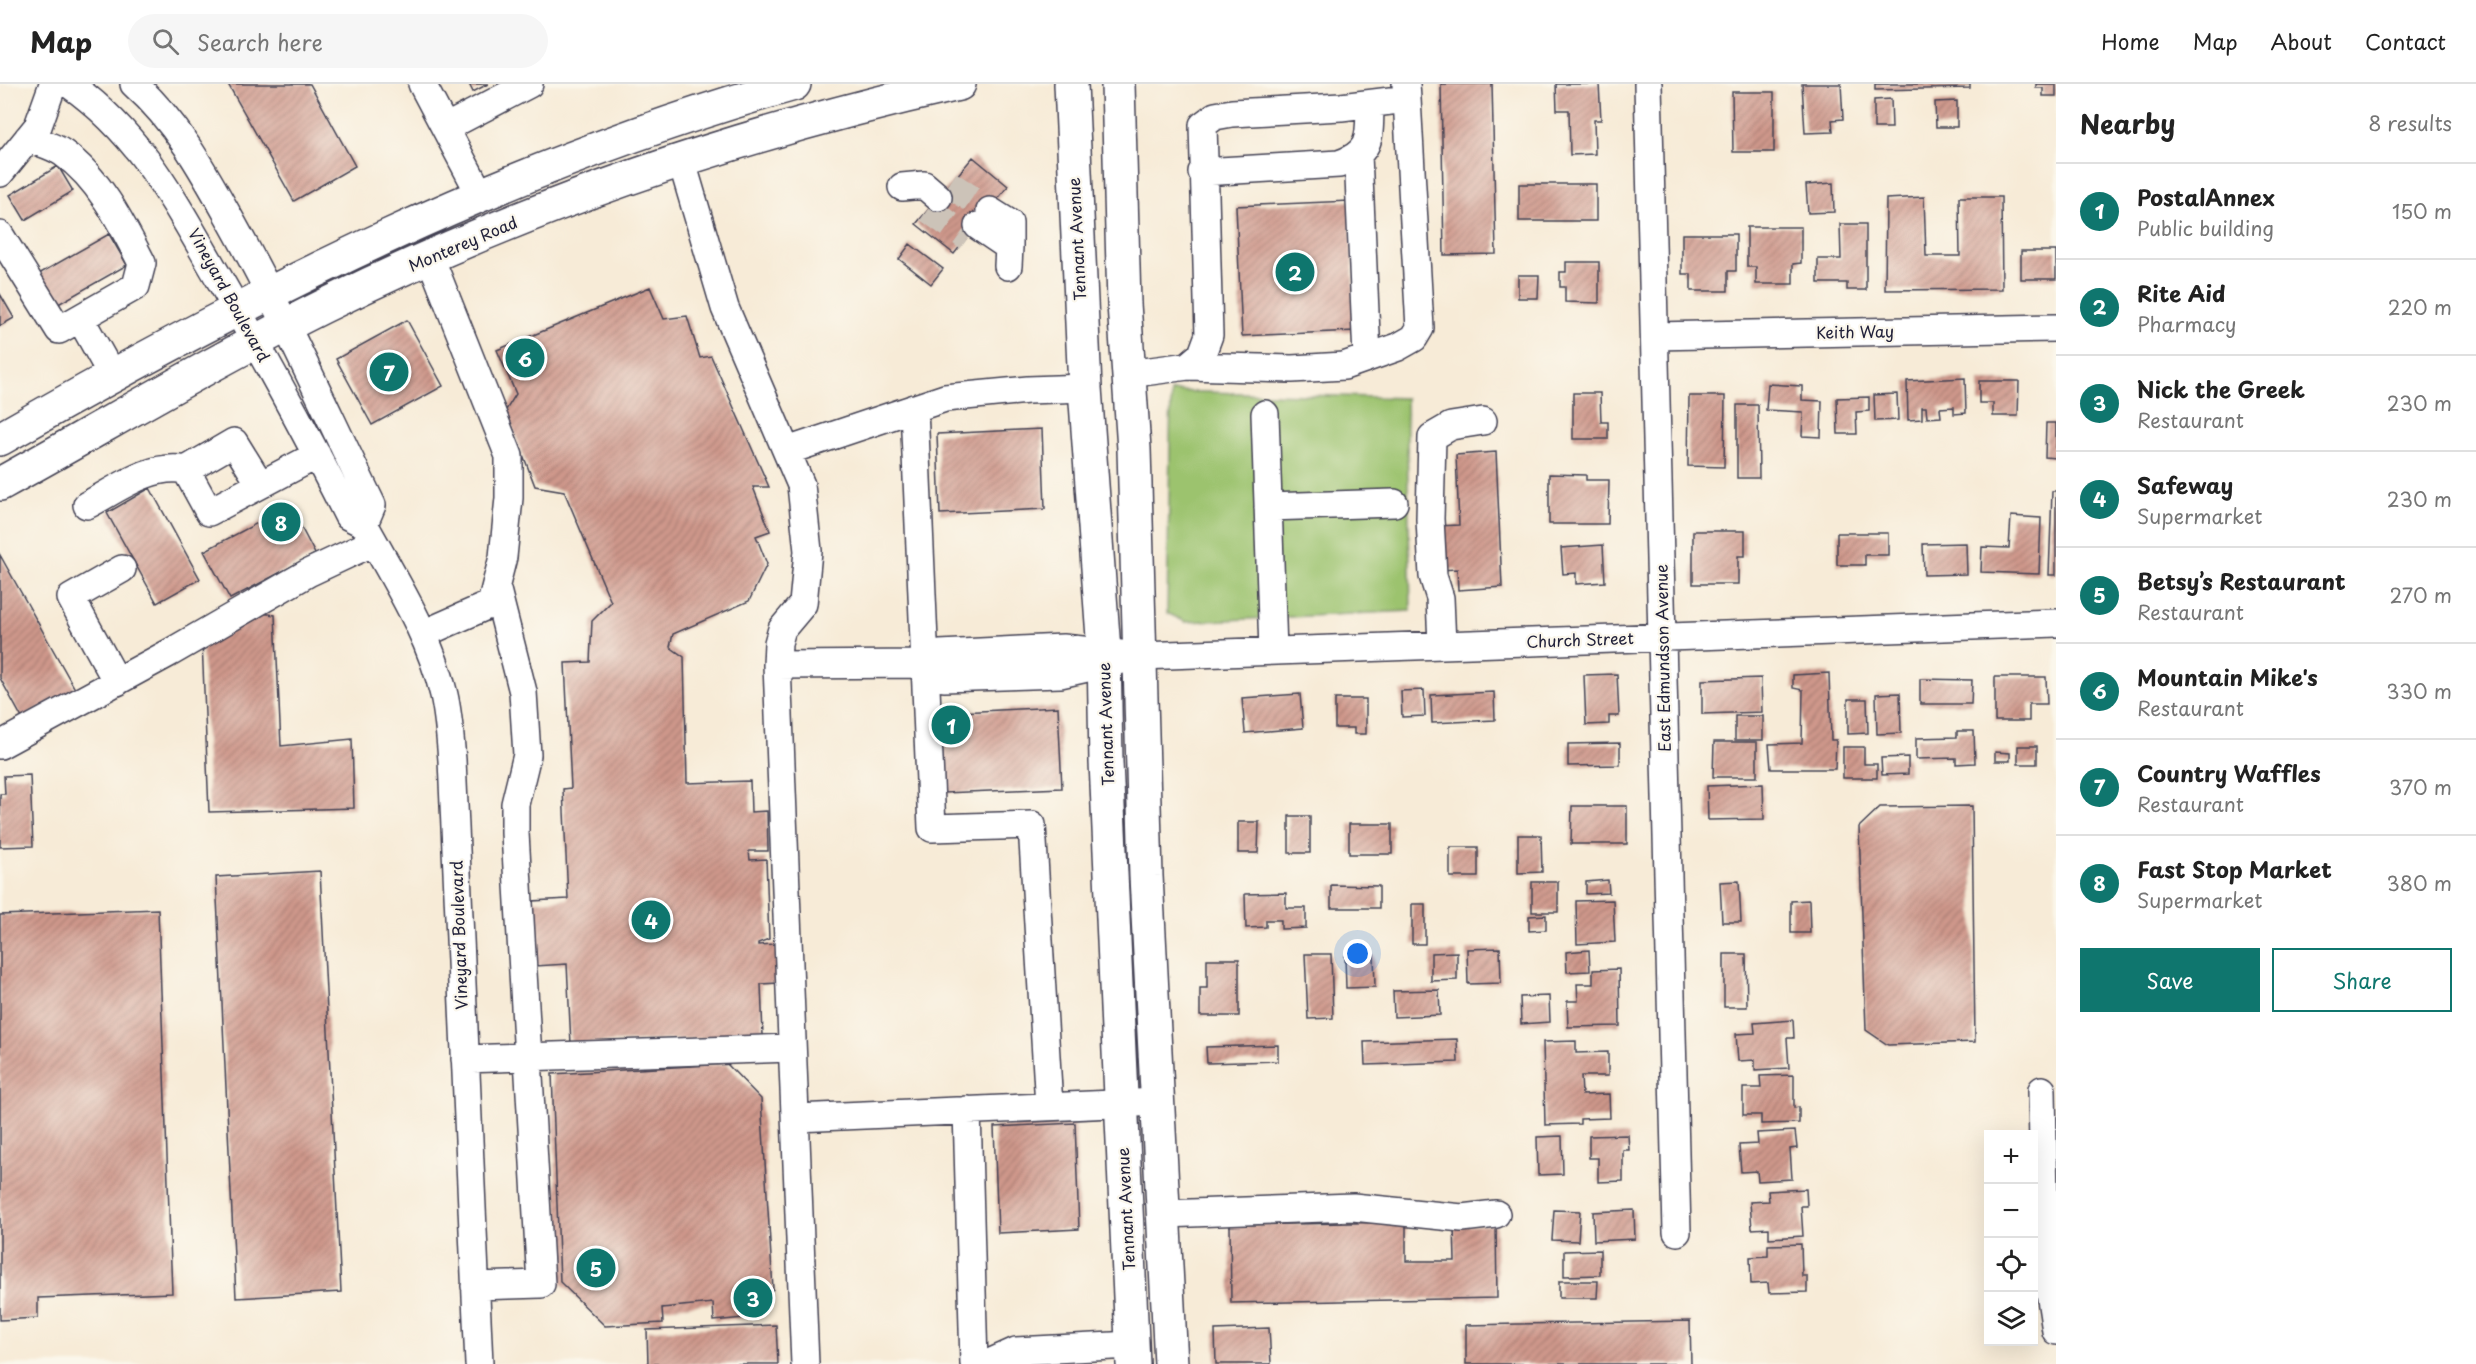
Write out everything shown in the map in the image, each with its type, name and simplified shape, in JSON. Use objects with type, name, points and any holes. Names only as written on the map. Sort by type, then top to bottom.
[{"type":"main road","name":"Monterey Road","points":[[0,484],[286,326],[430,257],[547,209],[681,159],[859,107],[959,84]]},
{"type":"main road","name":"Tennant Avenue","points":[[1071,84],[1084,388],[1103,658],[1133,1354]]},
{"type":"main road","points":[[1118,84],[1146,876],[1171,1364]]},
{"type":"main road","points":[[0,439],[237,309],[366,244],[480,194],[602,145],[779,86]]},
{"type":"street","points":[[0,173],[38,126],[53,84]]},
{"type":"street","name":"Vineyard Boulevard","points":[[69,84],[105,112],[148,160],[184,214],[256,342],[348,516],[369,532],[423,634],[444,695],[449,726],[478,1364]]},
{"type":"street","name":"Vineyard Boulevard","points":[[134,84],[170,121],[193,154],[269,292],[372,505],[369,532]]},
{"type":"street","points":[[422,84],[447,127],[480,194]]},
{"type":"street","points":[[447,127],[529,84]]},
{"type":"street","name":"East Edmundson Avenue","points":[[1648,84],[1677,1232]]},
{"type":"street","points":[[1128,374],[1188,366],[1292,369],[1344,366],[1398,347],[1414,338],[1420,328],[1406,92],[1370,104],[1215,116],[1203,125],[1202,172],[1209,335],[1202,354],[1188,366]]},
{"type":"street","points":[[1202,172],[1339,164],[1358,155],[1369,141],[1370,104]]},
{"type":"street","points":[[0,235],[58,330],[136,286],[142,263],[122,224],[87,173],[61,152],[28,138]]},
{"type":"street","points":[[1358,155],[1367,357]]},
{"type":"street","points":[[681,159],[725,308],[801,485],[807,551],[803,604],[782,629],[778,643],[777,665],[805,1364]]},
{"type":"street","points":[[1009,223],[1009,256],[978,225],[1009,223]]},
{"type":"street","points":[[423,634],[491,604],[503,557],[509,498],[508,456],[430,257]]},
{"type":"street","points":[[80,318],[113,376]]},
{"type":"street","name":"Keith Way","points":[[1654,336],[2056,328]]},
{"type":"street","points":[[787,451],[945,398],[1012,391],[1084,388]]},
{"type":"street","points":[[914,408],[927,664],[932,828],[1032,825],[1049,1106]]},
{"type":"street","points":[[1265,414],[1273,651]]},
{"type":"street","points":[[1442,645],[1440,598],[1433,576],[1430,519],[1432,437],[1451,426],[1483,421]]},
{"type":"street","points":[[87,506],[156,469],[171,467],[186,470],[234,442],[260,484]]},
{"type":"street","points":[[186,470],[209,512],[317,455]]},
{"type":"street","points":[[1268,507],[1394,503]]},
{"type":"street","points":[[2,738],[117,682],[308,573],[369,532]]},
{"type":"street","points":[[117,682],[71,598],[122,569]]},
{"type":"street","points":[[475,1286],[541,1284],[530,1057],[515,833],[515,804],[527,755],[523,692],[496,586]]},
{"type":"street","name":"Church Street","points":[[927,664],[939,654],[1063,648],[1103,658],[2056,622]]},
{"type":"street","points":[[777,665],[927,664]]},
{"type":"street","points":[[465,1059],[792,1048]]},
{"type":"street","points":[[2042,1090],[2045,1260],[2056,1331]]},
{"type":"street","points":[[796,1118],[1159,1102]]},
{"type":"street","points":[[967,1110],[974,1364]]},
{"type":"street","points":[[1164,1214],[1353,1207],[1462,1218],[1496,1214]]},
{"type":"street","points":[[1002,1361],[1016,1351],[1133,1354]]},
{"type":"green space","points":[[1171,391],[1406,398],[1411,611],[1186,622],[1167,613]]},
{"type":"building","points":[[228,84],[310,84],[355,166],[294,201]]},
{"type":"building","points":[[469,84],[488,84],[473,92]]},
{"type":"building","points":[[1441,84],[1492,84],[1496,254],[1444,255]]},
{"type":"building","points":[[1556,84],[1599,84],[1601,120],[1594,120],[1595,154],[1570,155],[1569,110],[1557,110]]},
{"type":"building","points":[[1802,84],[1841,84],[1843,119],[1832,120],[1833,132],[1805,133]]},
{"type":"building","points":[[1875,84],[1970,84],[1970,88],[1875,90]]},
{"type":"building","points":[[2036,84],[2056,84],[2056,96],[2043,96],[2043,88],[2036,88]]},
{"type":"building","points":[[1732,92],[1774,92],[1774,152],[1733,152]]},
{"type":"building","points":[[1891,99],[1892,128],[1874,128],[1874,100]]},
{"type":"building","points":[[1957,101],[1957,127],[1936,127],[1935,102]]},
{"type":"building","points":[[973,157],[1008,186],[954,254],[916,224]]},
{"type":"building","points":[[58,166],[73,191],[25,220],[10,195]]},
{"type":"building","points":[[1833,183],[1834,212],[1808,213],[1806,185]]},
{"type":"building","points":[[1519,184],[1596,184],[1596,221],[1519,221]]},
{"type":"building","points":[[1924,197],[1926,256],[1960,256],[1959,197],[2001,197],[2002,289],[1885,290],[1886,199]]},
{"type":"building","points":[[1350,201],[1355,331],[1242,336],[1236,206]]},
{"type":"building","points":[[1840,224],[1866,224],[1866,290],[1847,290],[1847,283],[1818,283],[1818,259],[1841,259]]},
{"type":"building","points":[[1747,227],[1801,227],[1801,263],[1793,264],[1793,284],[1756,284],[1756,267],[1747,267]]},
{"type":"building","points":[[109,234],[127,265],[55,306],[37,275]]},
{"type":"building","points":[[1682,234],[1736,234],[1736,271],[1728,271],[1728,291],[1691,291],[1691,274],[1682,274]]},
{"type":"building","points":[[910,244],[943,269],[931,284],[899,259]]},
{"type":"building","points":[[2021,251],[2056,251],[2056,279],[2021,279]]},
{"type":"building","points":[[1566,262],[1599,262],[1599,303],[1565,302],[1565,287],[1560,287],[1560,272],[1566,272]]},
{"type":"building","points":[[1518,275],[1539,275],[1538,298],[1518,298]]},
{"type":"building","points":[[650,287],[664,319],[687,316],[700,358],[711,356],[769,487],[753,487],[770,531],[756,536],[767,564],[749,601],[673,634],[670,647],[684,657],[687,783],[750,781],[751,812],[767,811],[768,851],[749,851],[750,860],[766,859],[769,939],[758,945],[776,944],[778,983],[761,984],[763,1036],[571,1044],[567,964],[535,966],[532,901],[568,899],[563,789],[571,788],[565,663],[590,662],[592,621],[611,602],[564,491],[535,486],[506,410],[516,394],[497,350]]},
{"type":"building","points":[[0,294],[14,318],[0,326]]},
{"type":"building","points":[[407,320],[443,386],[372,425],[336,359]]},
{"type":"building","points":[[1965,378],[1966,413],[1954,414],[1954,407],[1940,408],[1941,417],[1927,418],[1926,407],[1922,407],[1922,419],[1908,420],[1907,381]]},
{"type":"building","points":[[1979,381],[2019,381],[2018,416],[1993,416],[1993,403],[1979,403]]},
{"type":"building","points":[[1768,384],[1802,386],[1802,400],[1822,401],[1821,437],[1802,436],[1803,412],[1766,410]]},
{"type":"building","points":[[1573,393],[1600,393],[1601,422],[1608,422],[1608,439],[1573,439]]},
{"type":"building","points":[[1897,394],[1898,420],[1875,421],[1874,395]]},
{"type":"building","points":[[1689,396],[1725,396],[1724,467],[1688,466]]},
{"type":"building","points":[[1869,397],[1869,411],[1856,412],[1857,434],[1838,434],[1837,398]]},
{"type":"building","points":[[1737,405],[1758,405],[1759,478],[1737,478]]},
{"type":"building","points":[[2046,423],[2056,423],[2056,458],[2045,457]]},
{"type":"building","points":[[1042,429],[1045,509],[940,514],[937,434]]},
{"type":"building","points":[[1496,452],[1502,587],[1458,590],[1457,569],[1439,570],[1437,526],[1459,525],[1456,455]]},
{"type":"building","points":[[1549,474],[1586,475],[1586,480],[1609,480],[1608,524],[1549,524]]},
{"type":"building","points":[[150,488],[200,579],[157,603],[107,513]]},
{"type":"building","points":[[2052,491],[2056,491],[2056,575],[2049,575]]},
{"type":"building","points":[[290,506],[315,554],[230,599],[204,551]]},
{"type":"building","points":[[2011,516],[2041,518],[2039,574],[1981,572],[1982,547],[2009,548]]},
{"type":"building","points":[[1693,531],[1745,531],[1745,556],[1738,556],[1738,584],[1693,584]]},
{"type":"building","points":[[1837,533],[1888,533],[1888,555],[1865,555],[1865,565],[1837,565]]},
{"type":"building","points":[[1966,543],[1967,574],[1924,575],[1923,544]]},
{"type":"building","points":[[1603,545],[1605,582],[1576,584],[1576,573],[1563,574],[1561,548]]},
{"type":"building","points":[[0,555],[75,689],[22,718],[0,678]]},
{"type":"building","points":[[253,612],[275,615],[281,746],[352,739],[354,808],[209,812],[202,642]]},
{"type":"building","points":[[1829,673],[1831,740],[1836,740],[1835,769],[1771,769],[1769,744],[1802,743],[1803,690],[1793,688],[1793,675]]},
{"type":"building","points":[[1617,674],[1619,716],[1609,716],[1609,724],[1586,725],[1584,675]]},
{"type":"building","points":[[1995,677],[2046,677],[2047,704],[2029,704],[2029,721],[1995,721]]},
{"type":"building","points":[[1761,678],[1762,712],[1702,714],[1702,680]]},
{"type":"building","points":[[1920,679],[1972,680],[1971,704],[1920,704]]},
{"type":"building","points":[[1424,690],[1425,716],[1402,717],[1401,691]]},
{"type":"building","points":[[1494,692],[1495,720],[1432,723],[1431,695]]},
{"type":"building","points":[[1900,693],[1901,733],[1877,734],[1876,694]]},
{"type":"building","points":[[1300,694],[1303,728],[1245,733],[1242,698]]},
{"type":"building","points":[[1335,699],[1366,699],[1366,734],[1354,734],[1354,728],[1335,728]]},
{"type":"building","points":[[1848,699],[1867,699],[1868,733],[1848,734]]},
{"type":"building","points":[[1058,707],[1062,788],[944,793],[940,713]]},
{"type":"building","points":[[1735,716],[1763,716],[1763,740],[1735,740]]},
{"type":"building","points":[[1957,731],[1974,731],[1975,763],[1956,764],[1956,758],[1916,759],[1916,738],[1957,737]]},
{"type":"building","points":[[1714,742],[1757,742],[1757,777],[1713,777]]},
{"type":"building","points":[[1620,743],[1620,765],[1568,766],[1568,744]]},
{"type":"building","points":[[2018,746],[2037,746],[2037,764],[2018,764]]},
{"type":"building","points":[[1843,747],[1864,747],[1864,764],[1877,764],[1877,778],[1843,778]]},
{"type":"building","points":[[1995,752],[2010,753],[2010,761],[1995,761]]},
{"type":"building","points":[[1908,757],[1908,774],[1882,775],[1881,758]]},
{"type":"building","points":[[30,775],[33,846],[0,847],[0,794],[5,794],[4,776]]},
{"type":"building","points":[[1763,784],[1764,819],[1708,820],[1707,786]]},
{"type":"building","points":[[1572,806],[1627,806],[1627,844],[1571,844]]},
{"type":"building","points":[[1972,806],[1975,1042],[1888,1045],[1866,1030],[1859,827],[1880,807]]},
{"type":"building","points":[[1289,816],[1310,816],[1310,853],[1289,853]]},
{"type":"building","points":[[1238,822],[1259,822],[1258,853],[1238,853]]},
{"type":"building","points":[[1349,824],[1392,824],[1392,854],[1349,854]]},
{"type":"building","points":[[1518,835],[1541,835],[1542,872],[1518,873]]},
{"type":"building","points":[[1450,847],[1478,847],[1478,877],[1450,877]]},
{"type":"building","points":[[320,871],[341,1292],[236,1298],[216,877]]},
{"type":"building","points":[[1608,880],[1609,893],[1586,894],[1586,882]]},
{"type":"building","points":[[1739,881],[1741,922],[1722,922],[1720,882]]},
{"type":"building","points":[[1532,882],[1558,882],[1558,912],[1532,912]]},
{"type":"building","points":[[1331,885],[1379,886],[1379,908],[1331,908]]},
{"type":"building","points":[[1286,893],[1286,908],[1306,908],[1306,928],[1281,929],[1281,920],[1266,920],[1266,927],[1246,928],[1245,894]]},
{"type":"building","points":[[1613,900],[1615,942],[1577,944],[1576,901]]},
{"type":"building","points":[[1809,900],[1810,933],[1791,933],[1791,901]]},
{"type":"building","points":[[1412,904],[1425,904],[1425,944],[1412,944]]},
{"type":"building","points":[[158,909],[172,1293],[38,1298],[38,1318],[0,1320],[0,915]]},
{"type":"building","points":[[1546,915],[1546,930],[1529,931],[1529,916]]},
{"type":"building","points":[[1500,948],[1501,983],[1468,984],[1467,949]]},
{"type":"building","points":[[1589,950],[1590,971],[1567,972],[1566,952]]},
{"type":"building","points":[[1457,952],[1457,980],[1431,981],[1431,953]]},
{"type":"building","points":[[1305,954],[1331,954],[1333,1018],[1308,1019]]},
{"type":"building","points":[[1724,954],[1746,954],[1747,1007],[1724,1007]]},
{"type":"building","points":[[1374,955],[1375,987],[1346,988],[1345,956]]},
{"type":"building","points":[[1207,959],[1239,959],[1239,1016],[1200,1016],[1200,988],[1207,988]]},
{"type":"building","points":[[1619,969],[1620,1026],[1568,1027],[1567,1001],[1578,1001],[1577,984],[1593,984],[1593,970]]},
{"type":"building","points":[[1439,990],[1440,1015],[1394,1017],[1393,991]]},
{"type":"building","points":[[1549,996],[1550,1022],[1521,1024],[1520,997]]},
{"type":"building","points":[[1793,1020],[1794,1038],[1787,1038],[1789,1068],[1755,1070],[1755,1060],[1738,1061],[1736,1034],[1755,1033],[1754,1023]]},
{"type":"building","points":[[1457,1039],[1458,1062],[1365,1065],[1364,1042]]},
{"type":"building","points":[[1576,1041],[1576,1053],[1608,1052],[1608,1076],[1581,1076],[1582,1095],[1609,1094],[1610,1118],[1580,1119],[1580,1124],[1545,1125],[1543,1042]]},
{"type":"building","points":[[1278,1045],[1278,1061],[1207,1063],[1206,1047]]},
{"type":"building","points":[[727,1064],[761,1099],[773,1289],[753,1317],[714,1321],[713,1303],[662,1308],[663,1323],[605,1326],[560,1282],[552,1074]]},
{"type":"building","points":[[1794,1075],[1794,1108],[1799,1107],[1799,1123],[1761,1124],[1761,1115],[1743,1115],[1743,1088],[1761,1088],[1760,1076]]},
{"type":"building","points":[[1075,1123],[1079,1229],[998,1233],[994,1127]]},
{"type":"building","points":[[1795,1131],[1797,1148],[1790,1149],[1792,1179],[1758,1181],[1757,1171],[1741,1172],[1739,1145],[1758,1144],[1757,1133]]},
{"type":"building","points":[[1628,1135],[1629,1150],[1623,1150],[1623,1181],[1598,1182],[1598,1158],[1589,1158],[1589,1136]]},
{"type":"building","points":[[1562,1136],[1563,1174],[1538,1175],[1537,1137]]},
{"type":"building","points":[[1806,1189],[1807,1206],[1801,1206],[1803,1236],[1769,1238],[1769,1228],[1752,1229],[1750,1202],[1769,1201],[1768,1191]]},
{"type":"building","points":[[1554,1210],[1580,1211],[1578,1241],[1552,1240]]},
{"type":"building","points":[[1634,1210],[1635,1239],[1594,1241],[1593,1212]]},
{"type":"building","points":[[1406,1222],[1406,1261],[1455,1261],[1454,1226],[1496,1225],[1497,1298],[1231,1303],[1230,1225]]},
{"type":"building","points":[[1801,1244],[1802,1276],[1807,1276],[1807,1292],[1769,1293],[1768,1283],[1751,1284],[1750,1257],[1768,1256],[1768,1245]]},
{"type":"building","points":[[1600,1250],[1600,1275],[1564,1276],[1564,1251]]},
{"type":"building","points":[[1559,1281],[1598,1281],[1597,1298],[1559,1298]]},
{"type":"building","points":[[1690,1321],[1691,1364],[1466,1364],[1466,1325]]},
{"type":"building","points":[[776,1325],[778,1364],[648,1364],[647,1330]]},
{"type":"building","points":[[1269,1328],[1271,1364],[1216,1364],[1215,1330]]},
{"type":"tunnel","points":[[949,184],[990,211]]},
{"type":"tunnel","points":[[928,209],[968,238]]},
{"type":"place","name":"Rite Aid","points":[[1295,272]]},
{"type":"place","name":"Mountain Mike's","points":[[525,358]]},
{"type":"place","name":"Country Waffles","points":[[389,372]]},
{"type":"place","name":"Fast Stop Market","points":[[281,522]]},
{"type":"place","name":"PostalAnnex","points":[[951,725]]},
{"type":"place","name":"Safeway","points":[[651,920]]},
{"type":"place","name":"Betsy’s Restaurant","points":[[596,1268]]},
{"type":"place","name":"Nick the Greek","points":[[753,1298]]}]
